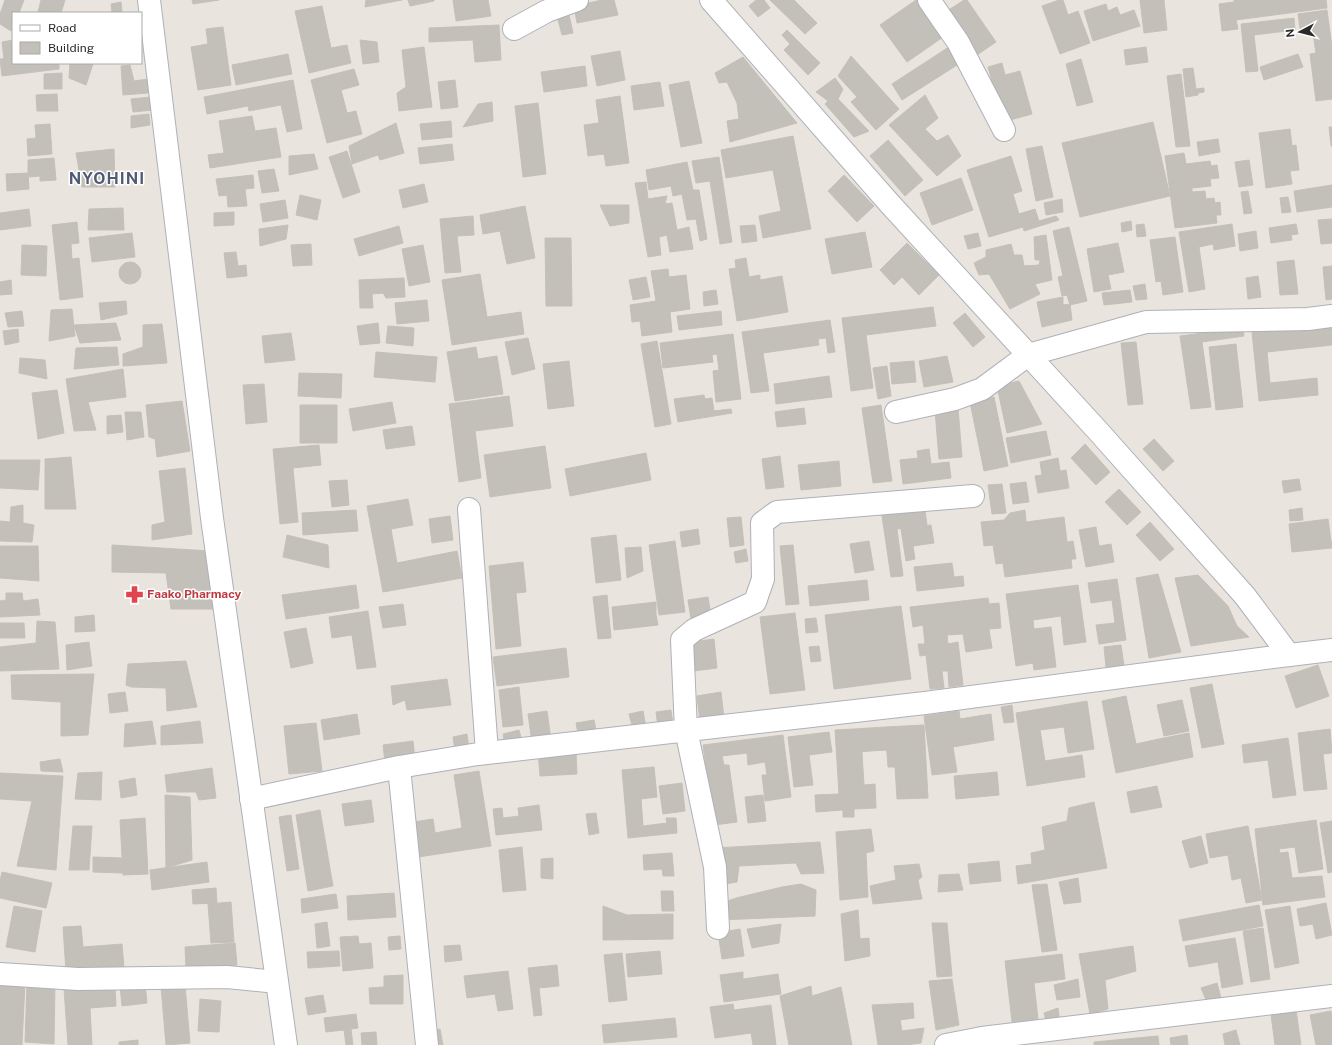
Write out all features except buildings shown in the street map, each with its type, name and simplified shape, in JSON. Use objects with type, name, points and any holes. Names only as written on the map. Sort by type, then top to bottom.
[{"type":"street","points":[[149,0],[212,518],[286,1045]]},
{"type":"street","points":[[514,29],[547,11],[577,0]]},
{"type":"street","points":[[711,0],[890,204],[1245,596],[1289,655]]},
{"type":"street","points":[[929,0],[958,42],[1004,130]]},
{"type":"street","points":[[896,412],[955,400],[982,389],[1028,355],[1146,322],[1308,319],[1332,316]]},
{"type":"street","points":[[718,928],[715,867],[686,730],[682,640],[694,630],[754,602],[763,579],[762,523],[778,512],[972,496]]},
{"type":"street","points":[[469,509],[487,752]]},
{"type":"street","points":[[251,799],[399,767],[487,752],[925,703],[1332,650]]},
{"type":"street","points":[[399,767],[427,1045]]},
{"type":"street","points":[[0,974],[78,979],[227,977],[277,982]]},
{"type":"street","points":[[946,1045],[982,1038],[1332,996]]},
{"type":"place","name":"Faako Pharmacy","points":[[134,594]]},
{"type":"district","name":"NYOHINI","points":[[107,178]]}]
